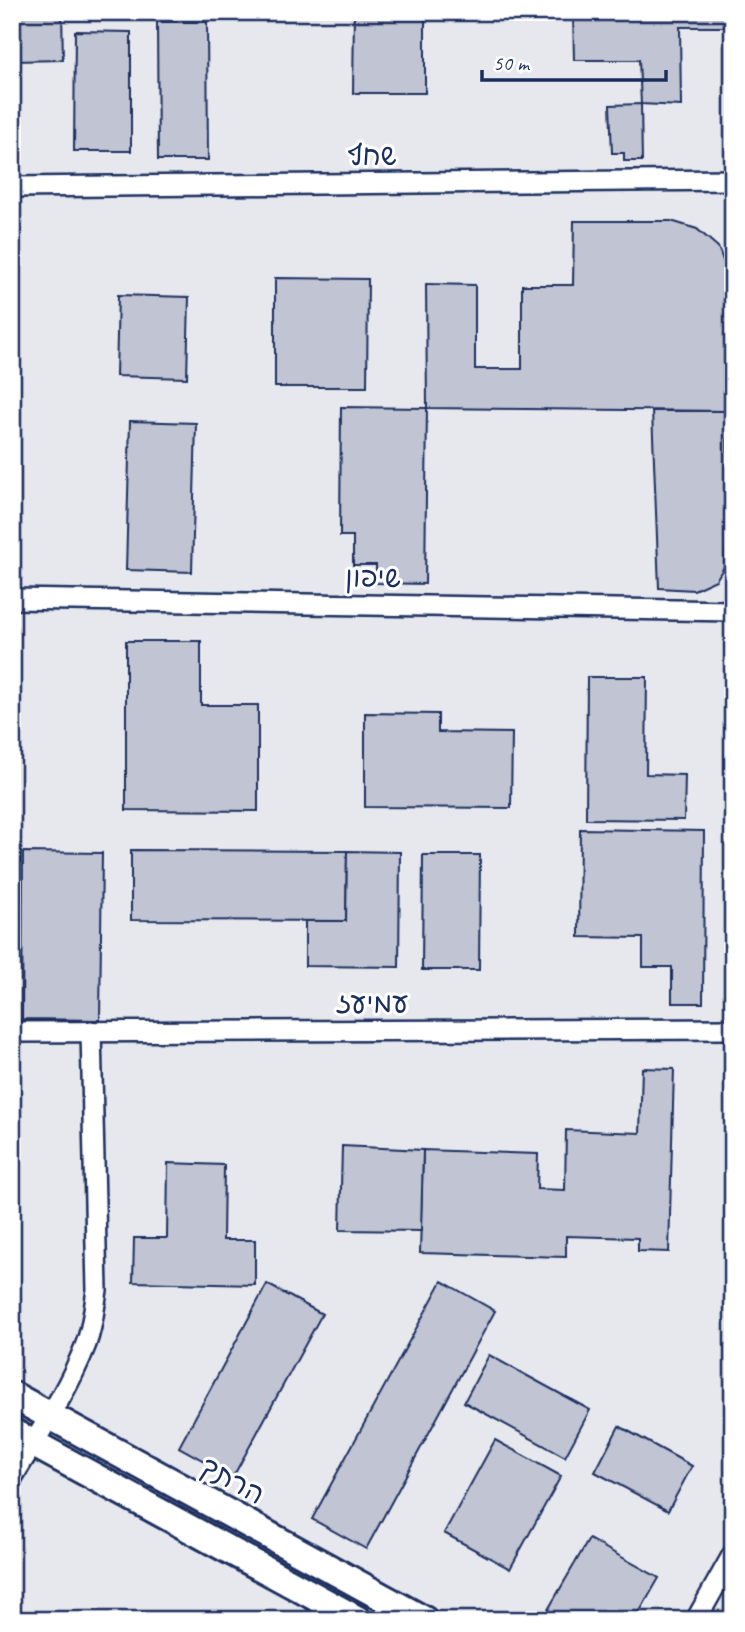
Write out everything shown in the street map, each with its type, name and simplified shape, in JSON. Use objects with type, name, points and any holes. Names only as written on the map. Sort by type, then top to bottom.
[{"type":"street","name":"שחף","points":[[12,187],[733,180]]},
{"type":"street","name":"שיפון","points":[[12,599],[733,611]]},
{"type":"street","name":"עמיעז","points":[[12,1032],[733,1029]]},
{"type":"street","points":[[12,1478],[23,1437],[50,1416],[86,1345],[92,1323],[97,1290],[91,1031]]},
{"type":"street","name":"הרתך","points":[[12,1395],[424,1620]]},
{"type":"street","points":[[23,1437],[358,1620]]},
{"type":"street","points":[[696,1620],[733,1554]]},
{"type":"shaded area","points":[[12,12],[733,12],[733,1620],[12,1620]]},
{"type":"building","points":[[12,12],[62,12],[63,60],[12,61]]},
{"type":"building","points":[[354,12],[425,12],[425,93],[353,93]]},
{"type":"building","points":[[573,12],[733,12],[733,27],[680,27],[681,106],[641,104],[639,60],[574,60]]},
{"type":"building","points":[[157,22],[207,22],[208,160],[158,160]]},
{"type":"building","points":[[75,31],[131,32],[131,151],[74,151]]},
{"type":"building","points":[[641,104],[642,161],[624,161],[624,153],[612,153],[610,105]]},
{"type":"building","points":[[574,221],[671,221],[697,229],[718,247],[727,271],[727,411],[427,408],[426,284],[475,285],[475,369],[522,369],[522,285],[573,285]]},
{"type":"building","points":[[275,278],[368,279],[367,387],[275,387]]},
{"type":"building","points":[[118,295],[189,297],[187,378],[116,376]]},
{"type":"building","points":[[341,407],[427,408],[425,584],[376,583],[376,565],[353,565],[353,536],[340,536]]},
{"type":"building","points":[[652,411],[727,411],[728,533],[724,567],[716,580],[694,590],[659,588]]},
{"type":"building","points":[[130,421],[196,423],[192,572],[126,570]]},
{"type":"building","points":[[126,641],[201,641],[201,705],[258,705],[258,811],[126,810]]},
{"type":"building","points":[[587,677],[647,677],[646,774],[685,775],[684,820],[586,819]]},
{"type":"building","points":[[365,713],[438,714],[438,732],[512,733],[511,808],[365,807]]},
{"type":"building","points":[[580,829],[704,831],[703,1003],[672,1003],[672,967],[643,967],[643,938],[579,937]]},
{"type":"building","points":[[131,850],[347,851],[346,921],[131,920]]},
{"type":"building","points":[[347,851],[400,852],[399,967],[305,966],[305,921],[346,921]]},
{"type":"building","points":[[23,852],[102,853],[100,1020],[22,1019]]},
{"type":"building","points":[[423,855],[480,855],[479,970],[422,970]]},
{"type":"building","points":[[642,1068],[674,1069],[669,1252],[638,1251],[638,1238],[566,1236],[566,1257],[420,1253],[423,1150],[538,1154],[537,1189],[565,1190],[566,1130],[640,1133]]},
{"type":"building","points":[[342,1146],[423,1150],[421,1231],[340,1230]]},
{"type":"building","points":[[168,1163],[224,1165],[223,1240],[255,1240],[255,1285],[133,1282],[134,1238],[167,1238]]},
{"type":"building","points":[[442,1281],[495,1311],[366,1549],[312,1519]]},
{"type":"building","points":[[267,1284],[322,1314],[233,1477],[179,1447]]},
{"type":"building","points":[[489,1355],[590,1410],[565,1457],[464,1402]]},
{"type":"building","points":[[619,1426],[692,1466],[668,1511],[595,1472]]},
{"type":"building","points":[[495,1440],[561,1476],[510,1569],[444,1533]]},
{"type":"building","points":[[589,1539],[659,1578],[635,1620],[542,1620]]}]
